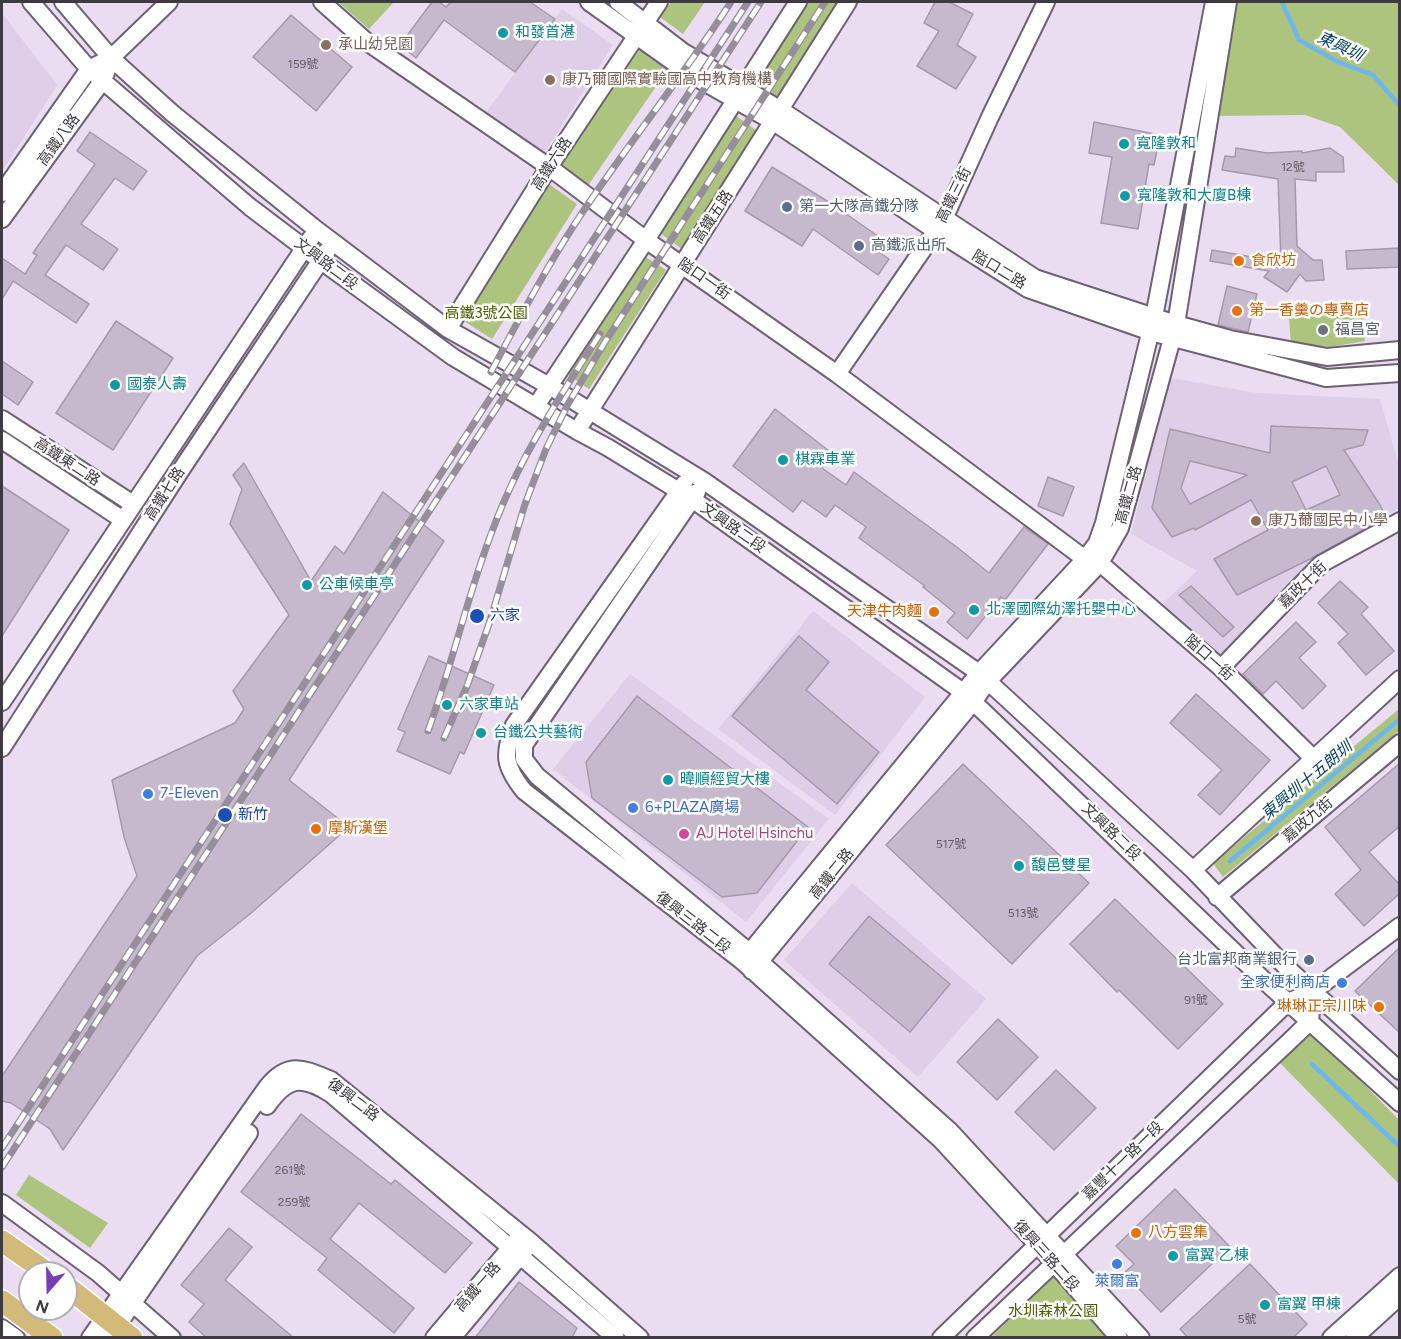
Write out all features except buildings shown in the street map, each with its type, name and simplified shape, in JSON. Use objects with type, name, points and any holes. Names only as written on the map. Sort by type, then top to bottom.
[{"type":"main road","points":[[2,1241],[31,1261]]},
{"type":"main road","points":[[78,1296],[116,1329]]},
{"type":"main road","points":[[2,1301],[52,1338]]},
{"type":"street","name":"文興路二段","points":[[31,2],[89,69],[250,207],[320,260],[453,357],[577,432],[607,447],[685,496],[969,696],[1288,1002],[1400,1103]]},
{"type":"street","name":"文興路二段","points":[[63,2],[111,58],[172,113],[332,242],[448,329],[551,387],[698,478],[984,677],[1193,870],[1312,992],[1400,1071]]},
{"type":"street","name":"高鐵八路","points":[[2,193],[89,69],[111,58],[169,2]]},
{"type":"street","name":"隘口一街","points":[[322,2],[367,42],[549,167],[646,240],[837,374],[1093,561],[1221,668],[1313,758]]},
{"type":"street","name":"隘口二路","points":[[589,2],[641,30],[677,57],[777,116],[940,225],[1035,278],[1153,325],[1326,378],[1400,373]]},
{"type":"street","name":"隘口二路","points":[[618,2],[641,30]]},
{"type":"street","name":"高鐵六路","points":[[448,329],[549,167],[660,2]]},
{"type":"street","points":[[536,406],[551,387],[798,2]]},
{"type":"street","name":"高鐵五路","points":[[577,432],[848,2]]},
{"type":"street","name":"高鐵三街","points":[[837,374],[940,225],[1046,2]]},
{"type":"street","name":"高鐵二路","points":[[1093,561],[1153,325],[1214,2]]},
{"type":"street","name":"高鐵二路","points":[[751,962],[984,677],[1093,561],[1120,528],[1174,331],[1228,2]]},
{"type":"street","name":"高鐵八路","points":[[2,219],[103,80],[111,58]]},
{"type":"street","name":"高鐵七路","points":[[2,702],[317,230]]},
{"type":"street","name":"高鐵七路","points":[[2,748],[332,242]]},
{"type":"street","name":"隘口二路","points":[[1174,331],[1328,357],[1400,350]]},
{"type":"street","name":"高鐵東二路","points":[[2,419],[133,504]]},
{"type":"street","name":"高鐵東二路","points":[[2,440],[123,520]]},
{"type":"street","name":"復興三路二段","points":[[698,478],[514,725],[506,746],[507,766],[524,791],[751,962],[941,1140],[1142,1338]]},
{"type":"street","name":"嘉政十街","points":[[1221,668],[1321,564],[1400,521]]},
{"type":"street","points":[[1193,870],[1400,679]]},
{"type":"street","name":"嘉政九街","points":[[1217,897],[1400,743]]},
{"type":"street","name":"嘉豐十一路一段","points":[[941,1338],[1288,1002],[1312,992],[1400,926]]},
{"type":"street","points":[[1310,1021],[1312,992]]},
{"type":"street","name":"嘉豐十一路一段","points":[[975,1338],[1310,1021]]},
{"type":"street","name":"復興二路","points":[[90,1338],[116,1329],[128,1298],[267,1087],[281,1073],[303,1068],[331,1080],[526,1239],[640,1338]]},
{"type":"street","name":"復興二路","points":[[128,1298],[276,1093],[287,1083],[302,1080],[316,1084],[331,1094],[616,1338]]},
{"type":"street","points":[[2,1203],[91,1267],[172,1338]]},
{"type":"street","name":"高鐵一路","points":[[452,1338],[526,1239]]},
{"type":"street","name":"高鐵一路","points":[[434,1338],[516,1253]]},
{"type":"street","name":"復興三路二段","points":[[1060,1259],[1119,1338]]},
{"type":"street","points":[[1331,1338],[1400,1276]]},
{"type":"street","points":[[1354,1338],[1400,1296]]},
{"type":"street","points":[[2,1328],[16,1338]]},
{"type":"shaded area","name":"康乃爾國際實驗國高中教育機構","points":[[562,9],[613,45],[543,155],[484,115]]},
{"type":"shaded area","points":[[2,13],[57,85],[2,172]]},
{"type":"shaded area","name":"康乃薾國民中小學","points":[[1170,378],[1257,393],[1380,399],[1399,466],[1399,508],[1318,558],[1217,657],[1159,607],[1197,571],[1131,534]]},
{"type":"shaded area","points":[[813,611],[925,697],[835,815],[718,729]]},
{"type":"shaded area","name":"暐順經貿大樓","points":[[630,674],[829,819],[746,922],[553,769]]},
{"type":"shaded area","points":[[852,883],[986,999],[918,1077],[784,960]]},
{"type":"green space","points":[[338,2],[394,2],[369,29]]},
{"type":"green space","points":[[671,2],[705,2],[683,34],[660,17]]},
{"type":"green space","points":[[805,2],[839,2],[779,98],[752,81]]},
{"type":"green space","points":[[1237,2],[1399,2],[1399,185],[1340,127],[1305,115],[1214,116]]},
{"type":"green space","points":[[640,49],[668,69],[587,187],[559,164]]},
{"type":"green space","points":[[736,116],[759,132],[683,250],[660,233]]},
{"type":"green space","name":"高鐵3號公園","points":[[549,184],[577,204],[492,339],[461,319]]},
{"type":"green space","points":[[644,256],[666,270],[589,389],[568,375]]},
{"type":"green space","points":[[1363,312],[1365,341],[1329,347],[1291,344],[1289,317]]},
{"type":"green space","points":[[1399,709],[1399,731],[1223,877],[1213,863]]},
{"type":"green space","points":[[1310,1029],[1399,1120],[1399,1184],[1278,1061]]},
{"type":"green space","points":[[29,1175],[108,1223],[90,1248],[16,1195]]},
{"type":"green space","name":"水圳森林公園","points":[[1054,1273],[1111,1338],[991,1338]]},
{"type":"waterway","name":"東興圳","points":[[1282,2],[1299,40],[1338,62],[1373,75],[1400,106]]},
{"type":"waterway","name":"東興圳十五朗圳","points":[[1230,861],[1400,719]]},
{"type":"waterway","name":"東興圳十五朗圳","points":[[1312,1064],[1400,1147]]},
{"type":"railway","points":[[491,372],[535,290],[571,230],[731,2]]},
{"type":"railway","points":[[2,1148],[748,2]]},
{"type":"railway","points":[[2,1167],[761,2]]},
{"type":"railway","points":[[444,738],[467,686],[490,621],[525,504],[546,449],[568,404],[605,342],[825,2]]},
{"type":"railway","points":[[428,731],[497,518],[541,429],[600,334]]},
{"type":"place","name":"和發首湛","points":[[503,33]]},
{"type":"place","name":"承山幼兒園","points":[[326,45]]},
{"type":"place","name":"康乃爾國際實驗國高中教育機構","points":[[550,80]]},
{"type":"place","name":"寬隆敦和","points":[[1124,144]]},
{"type":"place","name":"寬隆敦和大廈B棟","points":[[1125,196]]},
{"type":"place","name":"第一大隊高鐵分隊","points":[[787,207]]},
{"type":"place","name":"高鐵派出所","points":[[859,246]]},
{"type":"place","name":"食欣坊","points":[[1239,261]]},
{"type":"place","name":"第一香羹の專賣店","points":[[1237,311]]},
{"type":"place","name":"福昌宮","points":[[1323,330]]},
{"type":"place","name":"國泰人壽","points":[[115,385]]},
{"type":"place","name":"棋霖車業","points":[[783,460]]},
{"type":"place","name":"康乃薾國民中小學","points":[[1256,521]]},
{"type":"place","name":"公車候車亭","points":[[307,585]]},
{"type":"place","name":"北澤國際幼澤托嬰中心","points":[[974,610]]},
{"type":"place","name":"天津牛肉麵","points":[[934,612]]},
{"type":"place","name":"六家","points":[[477,616]]},
{"type":"place","name":"六家車站","points":[[447,705]]},
{"type":"place","name":"台鐵公共藝術","points":[[481,733]]},
{"type":"place","name":"暐順經貿大樓","points":[[668,780]]},
{"type":"place","name":"7-Eleven","points":[[148,794]]},
{"type":"place","name":"6+PLAZA廣場","points":[[633,808]]},
{"type":"place","name":"新竹","points":[[225,815]]},
{"type":"place","name":"摩斯漢堡","points":[[316,829]]},
{"type":"place","name":"AJ Hotel Hsinchu","points":[[684,834]]},
{"type":"place","name":"馥邑雙星","points":[[1019,866]]},
{"type":"place","name":"台北富邦商業銀行","points":[[1309,960]]},
{"type":"place","name":"全家便利商店","points":[[1342,983]]},
{"type":"place","name":"琳琳正宗川味","points":[[1379,1007]]},
{"type":"place","name":"八方雲集","points":[[1136,1233]]},
{"type":"place","name":"富翼 乙棟","points":[[1173,1256]]},
{"type":"place","name":"萊爾富","points":[[1117,1264]]},
{"type":"place","name":"富翼 甲棟","points":[[1265,1305]]}]
